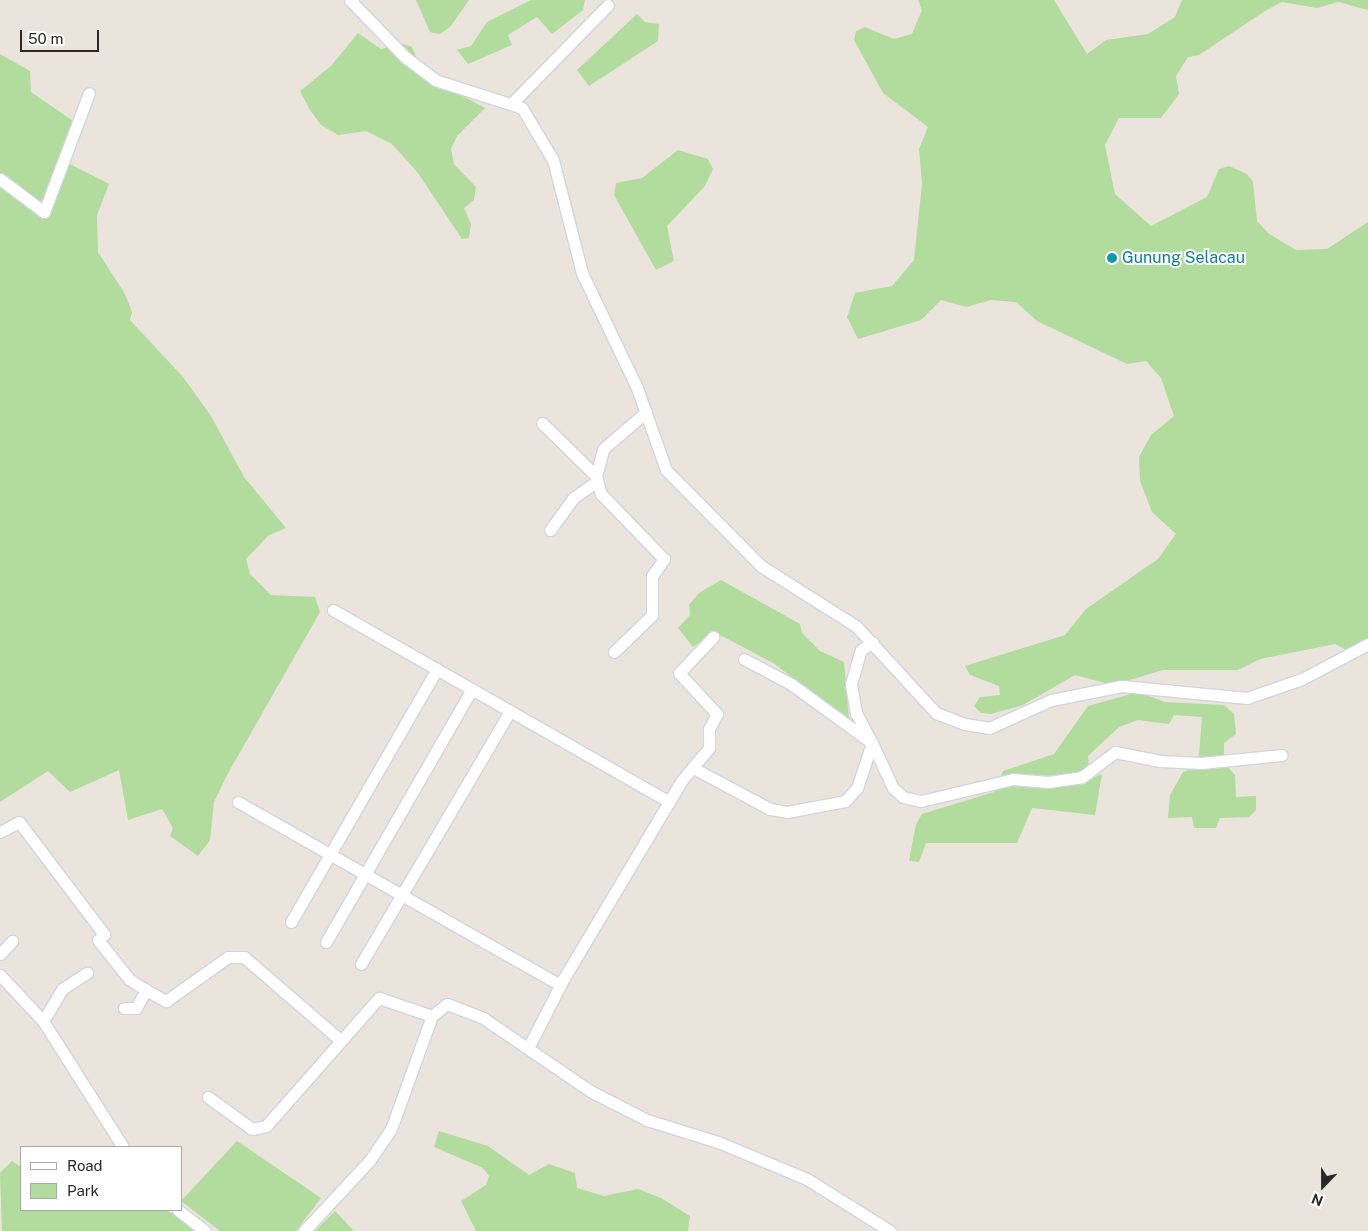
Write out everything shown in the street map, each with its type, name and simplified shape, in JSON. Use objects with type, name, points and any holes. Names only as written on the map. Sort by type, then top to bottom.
[{"type":"street","points":[[350,0],[404,57],[435,80],[512,103],[536,127],[553,160],[582,273],[646,412],[658,456],[678,484],[761,566],[856,626],[873,642],[936,712],[965,724],[989,728],[1051,700],[1122,686],[1247,698],[1302,679],[1368,644]]},
{"type":"street","points":[[512,103],[608,5]]},
{"type":"street","points":[[0,179],[44,212],[89,93]]},
{"type":"street","points":[[550,530],[573,498],[596,479],[603,450],[646,412]]},
{"type":"street","points":[[542,423],[596,479],[601,494],[664,559],[652,576],[652,615],[614,652]]},
{"type":"street","points":[[333,610],[669,802]]},
{"type":"street","points":[[529,1046],[560,985],[669,802],[709,748],[709,729],[717,716],[679,673],[714,637]]},
{"type":"street","points":[[873,642],[861,650],[851,684],[856,713],[893,788],[903,797],[921,801],[1013,779],[1048,782],[1082,777],[1115,752],[1160,761],[1201,763],[1282,755]]},
{"type":"street","points":[[744,659],[790,684],[872,743]]},
{"type":"street","points":[[291,922],[436,669]]},
{"type":"street","points":[[326,942],[472,689]]},
{"type":"street","points":[[361,964],[510,711]]},
{"type":"street","points":[[693,768],[770,809],[811,809],[845,802],[857,788],[872,743]]},
{"type":"street","points":[[238,802],[560,985]]},
{"type":"street","points":[[0,832],[19,822],[104,934],[98,940],[129,979],[146,990],[166,1001],[228,956],[244,957],[340,1040]]},
{"type":"street","points":[[0,954],[12,941]]},
{"type":"street","points":[[43,1021],[62,989],[87,974]]},
{"type":"street","points":[[0,976],[43,1021],[122,1146]]},
{"type":"street","points":[[124,1008],[136,1008],[146,990]]},
{"type":"street","points":[[208,1097],[252,1129],[266,1126],[379,998],[432,1016]]},
{"type":"street","points":[[304,1231],[344,1190],[391,1130],[432,1016],[438,1007],[454,1005],[529,1046],[592,1092],[647,1120],[718,1142],[806,1179],[890,1231]]},
{"type":"street","points":[[179,1211],[205,1231]]},
{"type":"green space","points":[[416,0],[469,0],[450,27],[440,34],[430,32]]},
{"type":"green space","points":[[531,0],[585,0],[583,10],[552,34],[537,17],[508,35],[512,45],[468,64],[457,50],[471,46],[487,22]]},
{"type":"green space","points":[[918,0],[1054,0],[1087,54],[1106,40],[1148,34],[1175,17],[1182,0],[1368,0],[1368,10],[1338,2],[1317,8],[1282,2],[1265,11],[1199,55],[1188,57],[1176,76],[1179,94],[1161,118],[1119,118],[1105,145],[1115,194],[1151,226],[1207,197],[1219,169],[1229,166],[1247,174],[1253,182],[1257,221],[1269,234],[1296,250],[1327,249],[1368,222],[1368,651],[1354,654],[1335,644],[1260,659],[1238,670],[1163,670],[1113,685],[1075,675],[1023,705],[991,714],[981,713],[974,706],[980,697],[1000,695],[999,686],[970,675],[965,666],[1065,635],[1086,609],[1158,559],[1176,534],[1152,512],[1140,481],[1139,457],[1151,435],[1174,416],[1161,378],[1146,361],[1127,364],[1037,321],[1016,302],[991,300],[966,307],[941,300],[921,320],[858,339],[847,317],[855,293],[892,286],[914,260],[922,184],[919,149],[928,127],[883,93],[854,40],[856,31],[865,27],[894,39],[912,34],[922,10]]},
{"type":"green space","points":[[637,14],[645,22],[659,24],[658,41],[589,86],[577,70]]},
{"type":"green space","points":[[358,33],[381,49],[403,44],[412,47],[424,75],[485,108],[457,136],[451,149],[454,164],[476,187],[474,200],[464,208],[471,224],[469,238],[462,239],[418,173],[392,144],[366,131],[338,135],[321,125],[310,110],[300,91],[331,66]]},
{"type":"green space","points":[[0,54],[30,71],[31,92],[73,121],[60,159],[109,184],[97,215],[98,252],[125,294],[132,312],[130,320],[183,377],[211,416],[244,477],[286,528],[269,535],[246,559],[250,574],[271,595],[315,597],[320,612],[227,775],[214,802],[210,840],[198,856],[170,836],[173,828],[162,809],[128,820],[119,770],[70,792],[48,771],[0,802]]},
{"type":"green space","points":[[678,150],[708,159],[713,169],[705,186],[667,226],[674,261],[656,270],[614,195],[616,183],[642,178]]},
{"type":"green space","points":[[721,580],[800,624],[802,633],[820,651],[844,662],[849,719],[773,663],[726,638],[713,633],[693,647],[678,628],[690,615],[689,605],[699,593]]},
{"type":"green space","points":[[1138,692],[1165,702],[1224,705],[1234,714],[1236,734],[1224,743],[1224,763],[1235,775],[1236,797],[1256,796],[1256,810],[1249,817],[1220,818],[1216,828],[1194,828],[1192,817],[1168,818],[1170,795],[1183,772],[1198,767],[1202,717],[1174,715],[1169,724],[1138,720],[1119,727],[1088,756],[1090,779],[1102,774],[1095,815],[1032,808],[1017,843],[926,843],[919,862],[909,861],[916,824],[922,814],[994,792],[1003,771],[1054,754],[1088,706]]},
{"type":"green space","points":[[439,1131],[488,1146],[529,1175],[549,1164],[575,1173],[577,1188],[604,1196],[638,1189],[661,1198],[690,1216],[688,1231],[476,1231],[461,1201],[486,1185],[489,1176],[483,1168],[434,1147]]},
{"type":"green space","points":[[237,1141],[321,1198],[296,1231],[220,1231],[182,1200]]},
{"type":"green space","points":[[12,1161],[20,1166],[20,1211],[168,1211],[197,1231],[2,1231],[0,1173]]},
{"type":"green space","points":[[335,1211],[354,1231],[315,1231]]},
{"type":"place","name":"Gunung Selacau","points":[[1112,258]]}]
